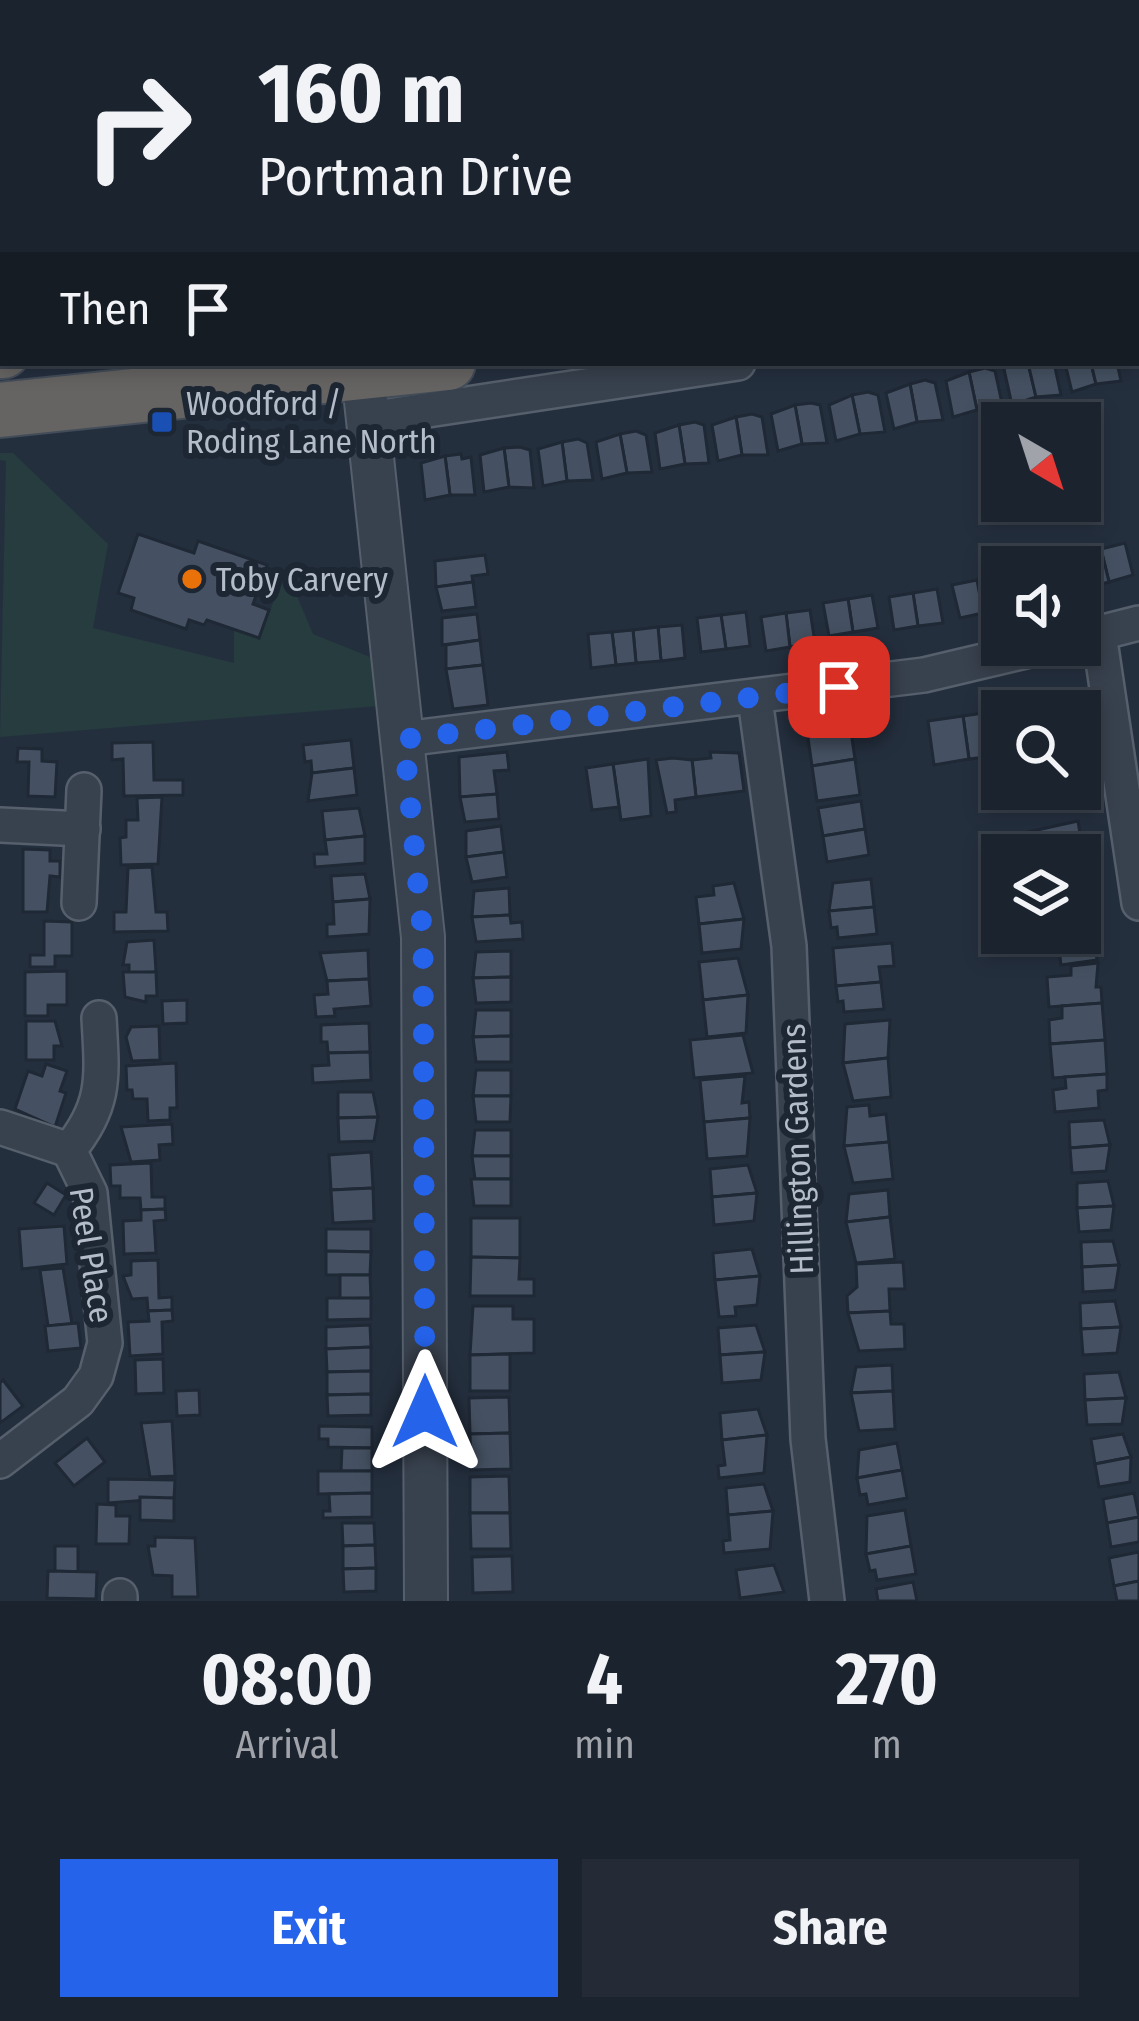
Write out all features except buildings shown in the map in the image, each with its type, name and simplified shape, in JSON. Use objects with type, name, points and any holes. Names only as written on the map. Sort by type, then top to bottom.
[{"type":"highway","points":[[0,410],[366,396],[441,366]]},
{"type":"street","points":[[426,1601],[423,938],[366,396],[704,366]]},
{"type":"street","points":[[1101,633],[1139,623]]},
{"type":"street","points":[[404,739],[754,699],[924,675],[981,662]]},
{"type":"street","points":[[1096,666],[1139,903]]},
{"type":"street","name":"Hillington Gardens","points":[[754,699],[788,946],[808,1439],[826,1601]]},
{"type":"street","points":[[79,903],[84,790]]},
{"type":"street","points":[[0,825],[83,829]]},
{"type":"street","name":"Peel Place","points":[[69,1150],[93,1121],[102,1082],[99,1018]]},
{"type":"street","name":"Peel Place","points":[[0,1461],[78,1401],[96,1376],[105,1342],[90,1193],[69,1150],[2,1133]]},
{"type":"green space","points":[[0,453],[13,453],[108,544],[93,628],[234,663],[234,629],[259,638],[286,570],[313,634],[375,659],[379,706],[0,737],[6,461],[0,460]]},
{"type":"place","name":"Woodford / Roding Lane North","points":[[162,422]]},
{"type":"place","name":"Toby Carvery","points":[[192,579]]},
{"type":"route","points":[[425,1412],[423,938],[404,739],[839,687]]}]
